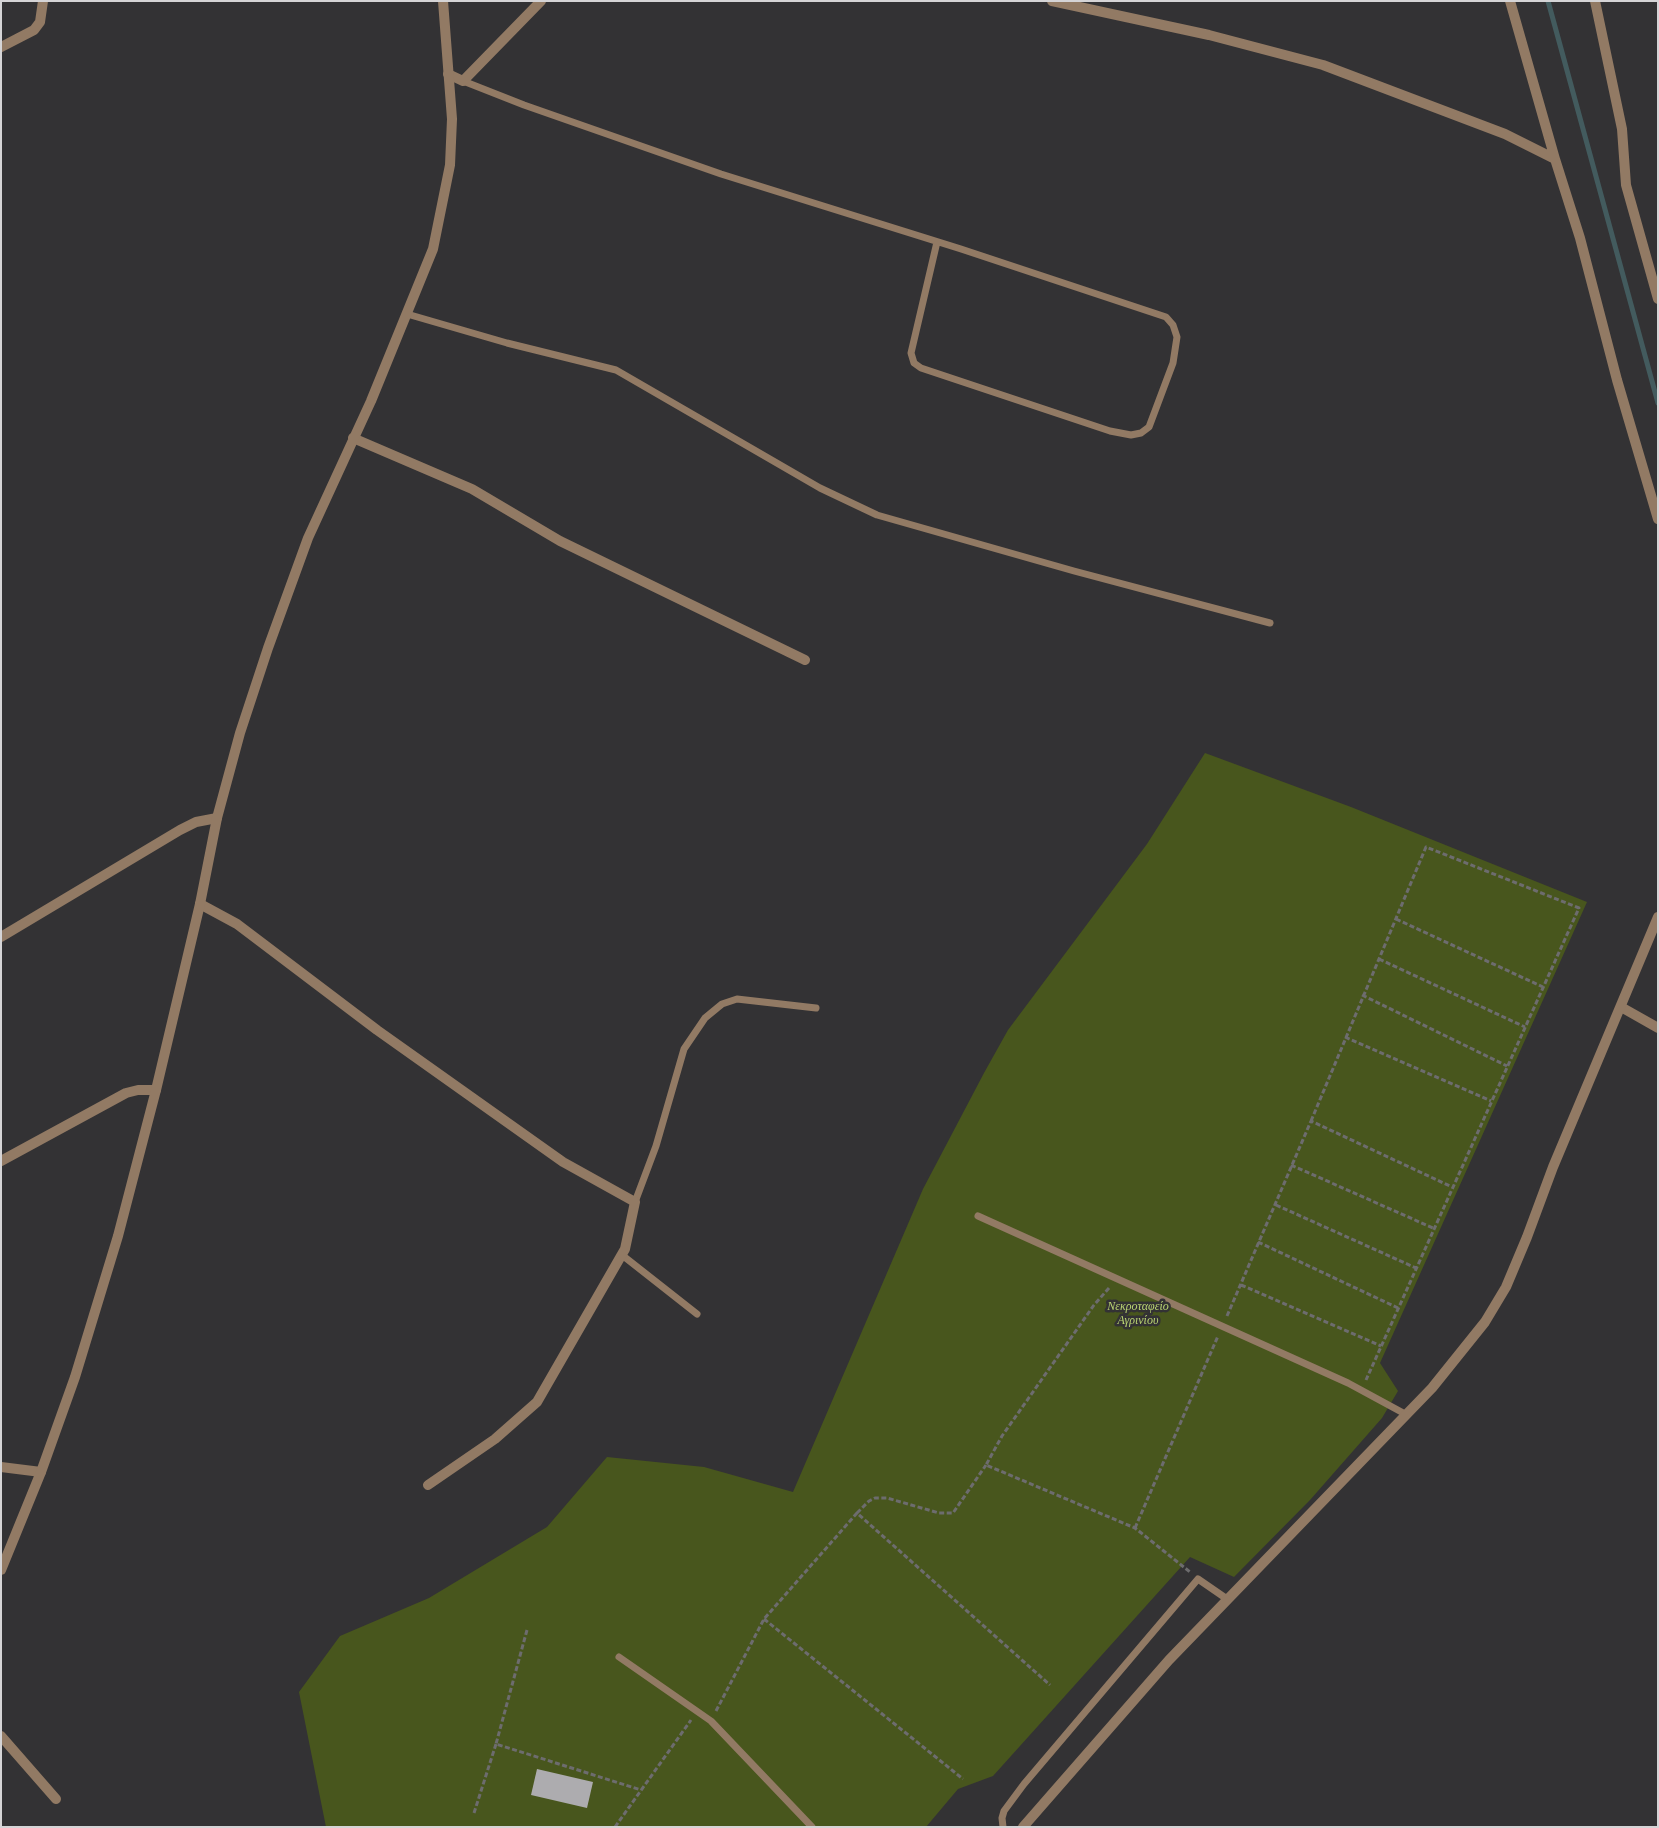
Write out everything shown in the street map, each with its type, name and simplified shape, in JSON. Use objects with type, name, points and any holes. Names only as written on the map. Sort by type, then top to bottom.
[{"type":"street","points":[[1,46],[34,30],[40,22],[44,1]]},
{"type":"street","points":[[1,1570],[41,1472],[75,1377],[118,1236],[156,1090],[182,972],[200,904],[217,818],[240,733],[271,639],[308,538],[353,438],[372,401],[433,249],[450,165],[452,119],[443,1]]},
{"type":"street","points":[[448,74],[463,80],[541,1]]},
{"type":"street","points":[[1052,1],[1217,36],[1323,65],[1505,134],[1555,159]]},
{"type":"street","points":[[1510,1],[1555,159],[1580,238],[1620,389],[1658,519]]},
{"type":"street","points":[[1595,1],[1622,129],[1626,185],[1658,299]]},
{"type":"street","points":[[353,438],[472,489],[560,541],[805,660]]},
{"type":"street","points":[[1,937],[180,830],[196,822],[217,818]]},
{"type":"street","points":[[200,904],[237,924],[377,1030],[564,1162],[635,1202],[627,1241],[622,1255],[538,1402],[495,1439],[428,1485]]},
{"type":"street","points":[[1023,1827],[1169,1660],[1407,1415],[1459,1356],[1485,1322],[1506,1287],[1658,917]]},
{"type":"street","points":[[1621,1007],[1658,1028]]},
{"type":"street","points":[[1,1161],[126,1094],[138,1090],[156,1090]]},
{"type":"street","points":[[1,1467],[41,1472]]},
{"type":"street","points":[[1,1736],[56,1799]]},
{"type":"lane","points":[[463,80],[524,105],[721,174],[938,242],[1166,317],[1173,325],[1177,336],[1173,364],[1150,427],[1141,433],[1131,435],[1110,432],[921,368],[914,363],[911,353],[938,242]]},
{"type":"lane","points":[[407,314],[507,343],[616,370],[820,488],[877,515],[1074,571],[1270,623]]},
{"type":"lane","points":[[635,1202],[659,1138],[684,1048],[705,1018],[722,1004],[736,1000],[816,1008]]},
{"type":"lane","points":[[978,1216],[1362,1390],[1407,1415]]},
{"type":"lane","points":[[622,1255],[697,1314]]},
{"type":"lane","points":[[1003,1827],[1002,1818],[1004,1811],[1024,1784],[1198,1580],[1227,1599]]},
{"type":"lane","points":[[619,1657],[711,1721],[812,1827]]},
{"type":"path","points":[[1135,1528],[1258,1242],[1276,1205],[1291,1165],[1426,847],[1579,908],[1362,1390]]},
{"type":"path","points":[[1396,919],[1543,987]]},
{"type":"path","points":[[1379,959],[1525,1027]]},
{"type":"path","points":[[1362,996],[1507,1066]]},
{"type":"path","points":[[1345,1037],[1491,1102]]},
{"type":"path","points":[[1311,1121],[1452,1187]]},
{"type":"path","points":[[1291,1165],[1434,1228]]},
{"type":"path","points":[[1276,1205],[1416,1268]]},
{"type":"path","points":[[1258,1242],[1398,1308]]},
{"type":"path","points":[[711,1721],[764,1619],[856,1513],[869,1501],[876,1498],[887,1498],[939,1513],[954,1513],[986,1465],[1002,1436],[1094,1305],[1117,1279]]},
{"type":"path","points":[[1241,1285],[1381,1346]]},
{"type":"path","points":[[986,1465],[1135,1528],[1175,1558],[1198,1580]]},
{"type":"path","points":[[856,1513],[1050,1685]]},
{"type":"path","points":[[764,1619],[963,1779]]},
{"type":"path","points":[[474,1814],[528,1630]]},
{"type":"path","points":[[615,1827],[697,1712]]},
{"type":"path","points":[[496,1744],[641,1790]]},
{"type":"green space","name":"Νεκροταφείο Αγρινίου","points":[[1205,753],[1351,807],[1587,902],[1380,1363],[1398,1391],[1382,1418],[1310,1500],[1234,1577],[1190,1557],[993,1776],[958,1789],[926,1827],[326,1827],[299,1692],[340,1636],[429,1598],[547,1527],[607,1457],[704,1467],[793,1492],[923,1189],[984,1073],[1008,1030],[1147,844]]},
{"type":"building","points":[[537,1769],[593,1782],[587,1808],[531,1795]]},
{"type":"waterway","points":[[1548,1],[1658,403]]}]
